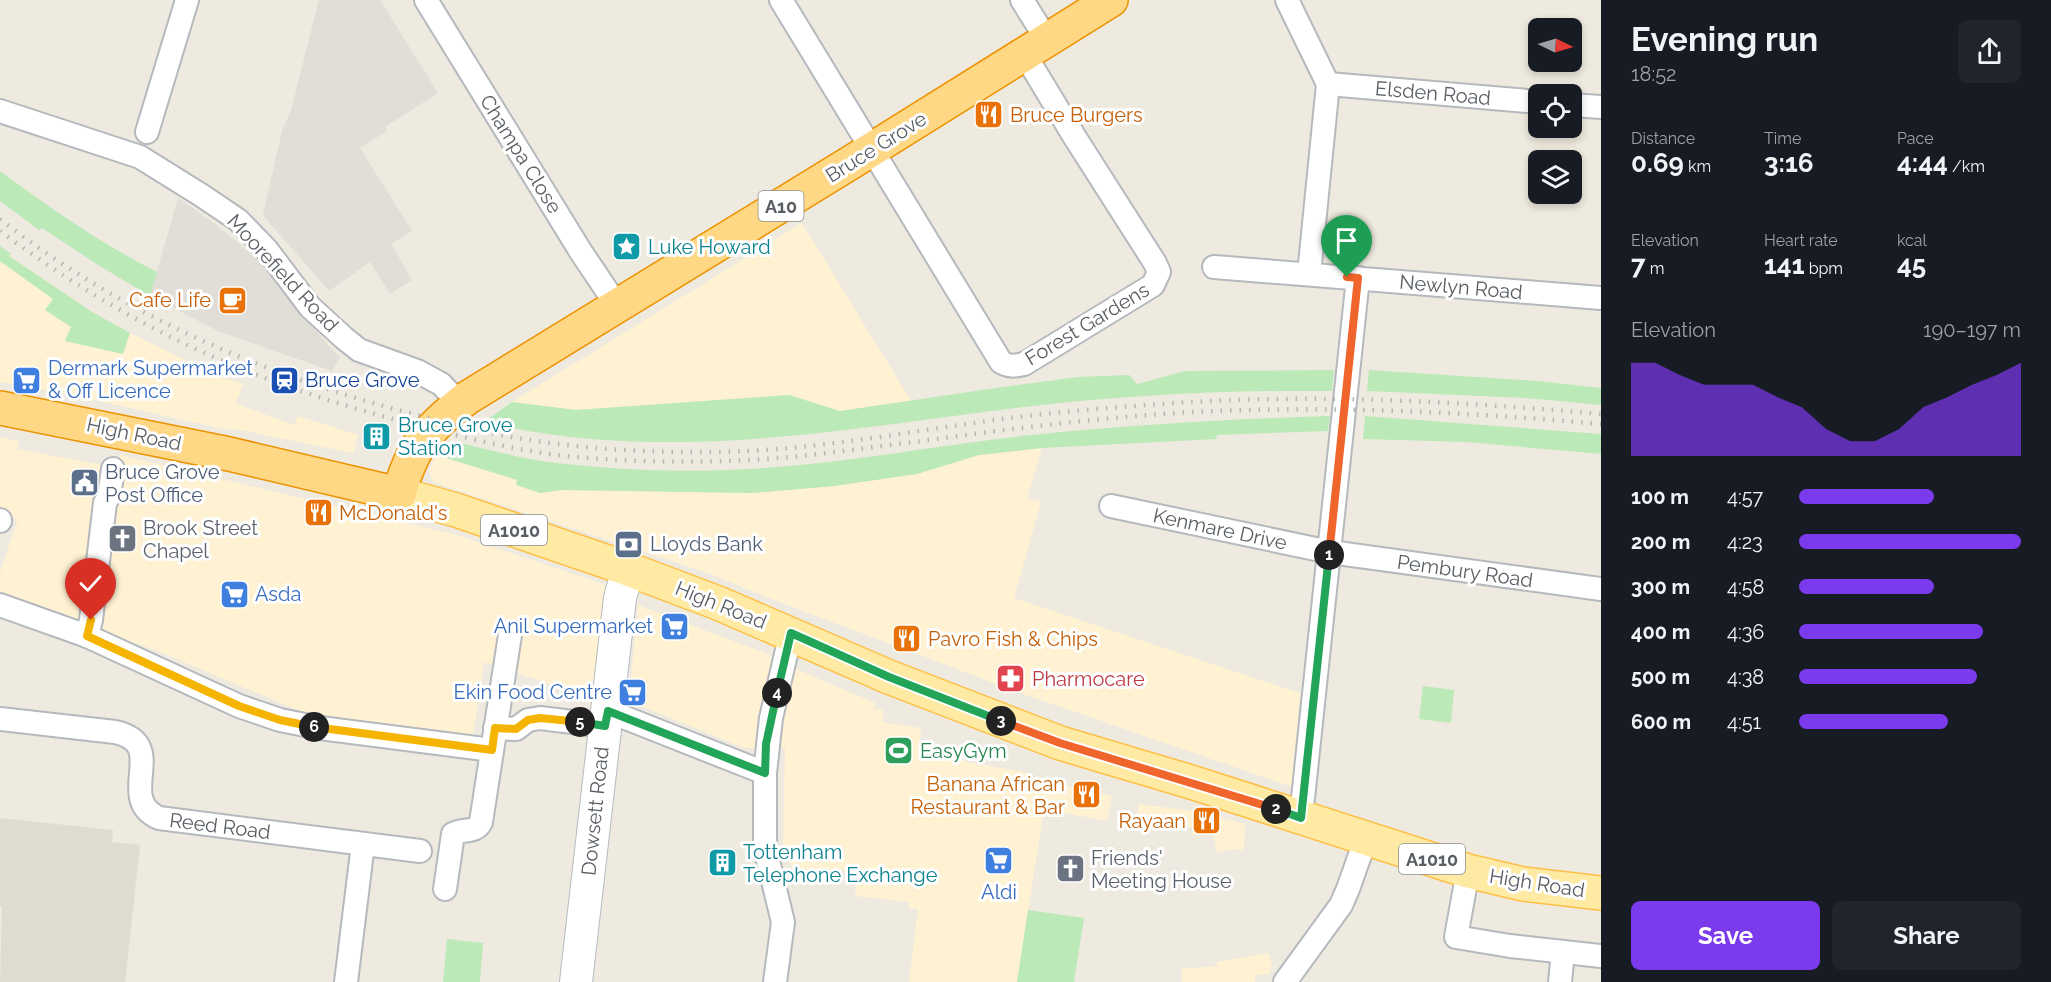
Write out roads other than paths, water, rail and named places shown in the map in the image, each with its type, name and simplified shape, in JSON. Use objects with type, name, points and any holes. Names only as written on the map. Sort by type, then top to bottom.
[{"type":"highway","name":"Bruce Grove","points":[[399,494],[409,463],[422,439],[460,404],[1111,0]]},
{"type":"highway","name":"High Road","points":[[0,408],[229,454],[399,494]]},
{"type":"main road","name":"High Road","points":[[399,494],[445,506],[628,569],[791,633],[889,677],[1060,743],[1468,871],[1523,884],[1601,893]]},
{"type":"street","points":[[147,132],[187,0]]},
{"type":"street","name":"Champa Close","points":[[426,0],[581,252],[618,307]]},
{"type":"street","points":[[781,0],[873,149]]},
{"type":"street","points":[[1022,0],[1036,48]]},
{"type":"street","points":[[1287,0],[1328,84],[1309,274]]},
{"type":"street","name":"Forest Gardens","points":[[873,149],[1001,362],[1006,365],[1024,364],[1153,285],[1158,277],[1158,268],[1074,136],[1036,48]]},
{"type":"street","name":"Elsden Road","points":[[1328,84],[1528,101]]},
{"type":"street","points":[[1582,106],[1601,107]]},
{"type":"street","name":"Moorefield Road","points":[[0,111],[140,156],[191,188],[238,220],[267,250],[310,307],[344,338],[359,350],[417,371],[441,384],[460,404]]},
{"type":"street","name":"Newlyn Road","points":[[1214,267],[1601,298]]},
{"type":"street","points":[[1301,818],[1358,278]]},
{"type":"street","points":[[87,636],[91,620],[105,503],[109,496],[113,469]]},
{"type":"street","name":"Kenmare Drive","points":[[1111,506],[1330,552]]},
{"type":"street","name":"Pembury Road","points":[[1330,552],[1601,589]]},
{"type":"street","name":"Dowsett Road","points":[[576,982],[620,598],[628,569]]},
{"type":"street","points":[[0,605],[87,636],[239,706],[273,718],[320,728],[494,739],[516,729],[528,720],[606,718],[765,773]]},
{"type":"street","points":[[775,982],[783,922],[765,848],[765,773],[771,718],[791,633]]},
{"type":"street","points":[[445,889],[453,834],[474,830],[481,822],[510,635]]},
{"type":"street","name":"Reed Road","points":[[0,719],[115,732],[131,738],[137,744],[143,758],[139,788],[141,803],[146,810],[159,818],[420,851]]},
{"type":"street","points":[[1285,982],[1341,905],[1366,838]]},
{"type":"street","points":[[346,982],[363,844]]},
{"type":"street","points":[[1468,871],[1456,938],[1601,956]]},
{"type":"street","points":[[1560,982],[1563,952]]},
{"type":"railway","points":[[0,219],[91,282],[188,334],[238,356],[289,376],[394,409],[491,433],[552,443],[636,451],[748,451],[838,443],[1074,411],[1271,399],[1436,402],[1601,414]]},
{"type":"railway","points":[[0,231],[111,305],[199,351],[254,374],[327,400],[443,432],[557,455],[652,461],[770,459],[1071,422],[1216,411],[1381,410],[1601,424]]},
{"type":"place","name":"Bruce Burgers","points":[[989,115]]},
{"type":"place","name":"Luke Howard","points":[[627,247]]},
{"type":"place","name":"Cafe Life","points":[[232,300]]},
{"type":"place","name":"Dermark Supermarket & Off Licence","points":[[27,380]]},
{"type":"place","name":"Bruce Grove","points":[[284,380]]},
{"type":"place","name":"Bruce Grove Station","points":[[377,437]]},
{"type":"place","name":"Bruce Grove Post Office","points":[[84,483]]},
{"type":"place","name":"McDonald's","points":[[318,513]]},
{"type":"place","name":"Brook Street Chapel","points":[[122,539]]},
{"type":"place","name":"Lloyds Bank","points":[[629,544]]},
{"type":"place","name":"Asda","points":[[234,594]]},
{"type":"place","name":"Anil Supermarket","points":[[674,626]]},
{"type":"place","name":"Pavro Fish & Chips","points":[[907,639]]},
{"type":"place","name":"Pharmocare","points":[[1011,679]]},
{"type":"place","name":"Ekin Food Centre","points":[[633,692]]},
{"type":"place","name":"EasyGym","points":[[899,751]]},
{"type":"place","name":"Banana African Restaurant & Bar","points":[[1086,795]]},
{"type":"place","name":"Rayaan","points":[[1207,821]]},
{"type":"place","name":"Aldi","points":[[999,861]]},
{"type":"place","name":"Tottenham Telephone Exchange","points":[[722,863]]},
{"type":"place","name":"Friends' Meeting House","points":[[1070,869]]}]
